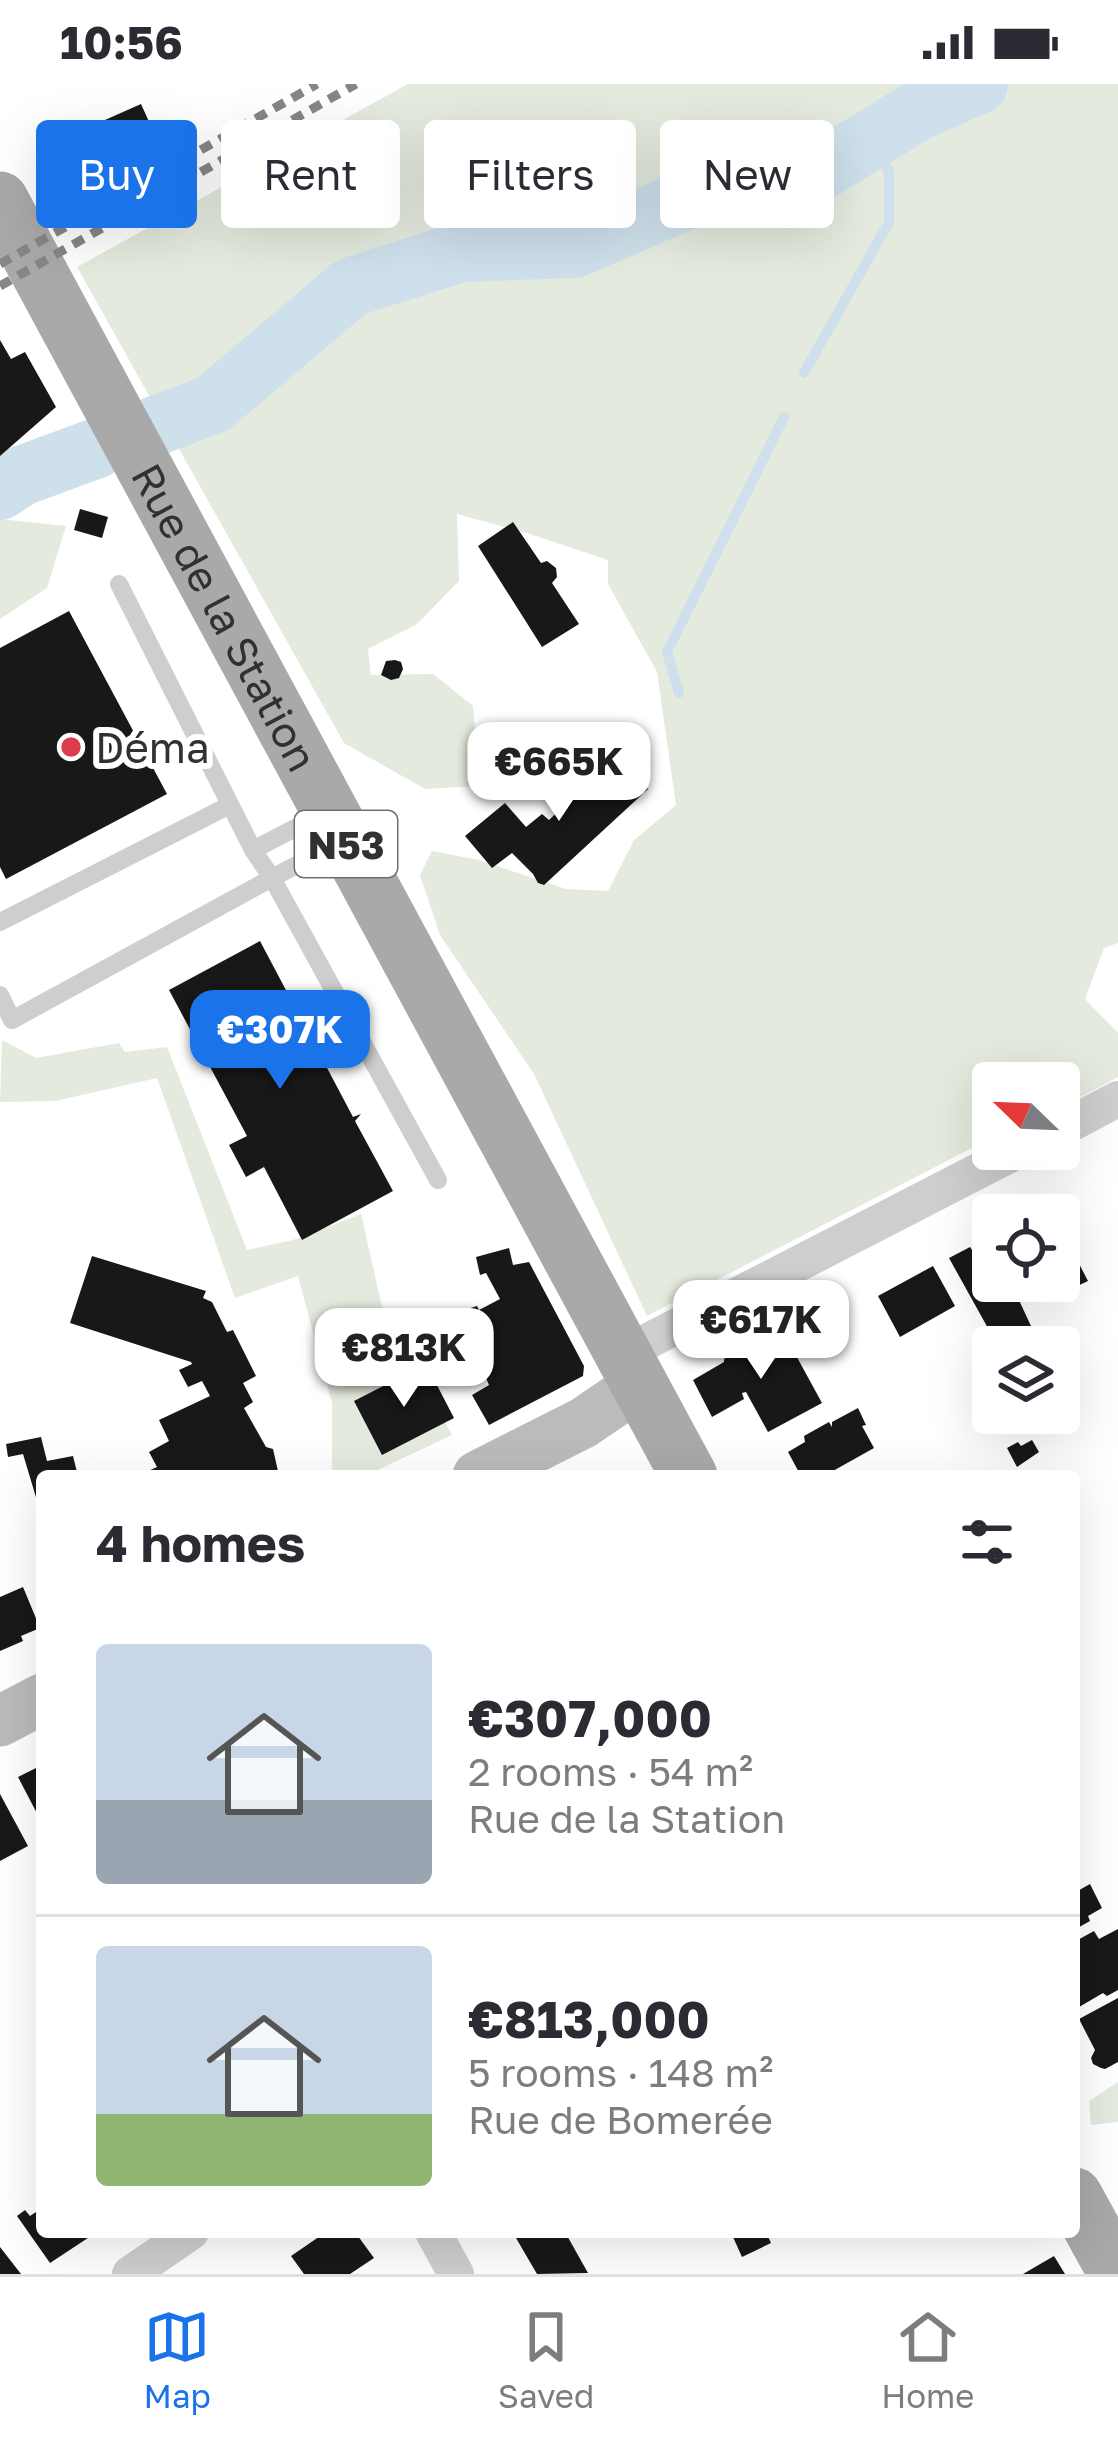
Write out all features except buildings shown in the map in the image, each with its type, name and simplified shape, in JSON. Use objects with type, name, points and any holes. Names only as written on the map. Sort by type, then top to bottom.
[{"type":"main road","name":"Rue de la Station","points":[[0,200],[686,1470]]},
{"type":"main road","points":[[490,1470],[583,1423],[631,1370]]},
{"type":"main road","points":[[0,1721],[36,1702]]},
{"type":"main road","points":[[1080,2207],[1117,2274]]},
{"type":"street","points":[[1080,1119],[1118,1099]]},
{"type":"street","points":[[631,1370],[985,1170]]},
{"type":"street","points":[[130,2274],[181,2238]]},
{"type":"street","points":[[436,2238],[456,2274]]},
{"type":"lane","points":[[118,584],[253,850],[438,1180]]},
{"type":"lane","points":[[0,922],[230,805]]},
{"type":"lane","points":[[253,850],[336,825]]},
{"type":"lane","points":[[0,995],[12,1020],[272,878],[336,825]]},
{"type":"shaded area","points":[[408,84],[1118,84],[1118,943],[1104,948],[1085,999],[1118,1033],[1118,1077],[1080,1098],[1080,1062],[972,1062],[972,1148],[647,1316],[534,1074],[440,935],[420,875],[432,851],[479,860],[566,889],[608,891],[634,840],[676,805],[657,672],[608,584],[608,560],[457,514],[459,581],[416,625],[368,649],[371,675],[433,674],[473,706],[479,786],[425,789],[344,743],[77,267],[148,228],[197,228],[197,201],[221,187],[221,228],[400,228],[400,120],[343,120]]},
{"type":"shaded area","points":[[0,519],[66,526],[47,588],[0,619]]},
{"type":"shaded area","points":[[2,1040],[36,1058],[119,1043],[125,1052],[167,1047],[247,1250],[293,1240],[361,1214],[383,1311],[452,1435],[378,1470],[332,1470],[332,1403],[298,1276],[235,1298],[157,1078],[55,1101],[0,1102]]},
{"type":"shaded area","points":[[1118,2082],[1118,2122],[1091,2125],[1089,2101]]},
{"type":"waterway","points":[[155,426],[213,404],[351,287],[461,252],[574,248],[704,192],[820,171],[917,111],[978,84]]},
{"type":"waterway","points":[[804,373],[889,222],[889,171],[867,142]]},
{"type":"waterway","points":[[679,693],[667,652],[784,417]]},
{"type":"waterway","points":[[0,490],[21,476],[97,448]]},
{"type":"railway","points":[[0,264],[317,84]]},
{"type":"railway","points":[[0,286],[356,84]]},
{"type":"place","name":"Déma","points":[[71,747]]}]
